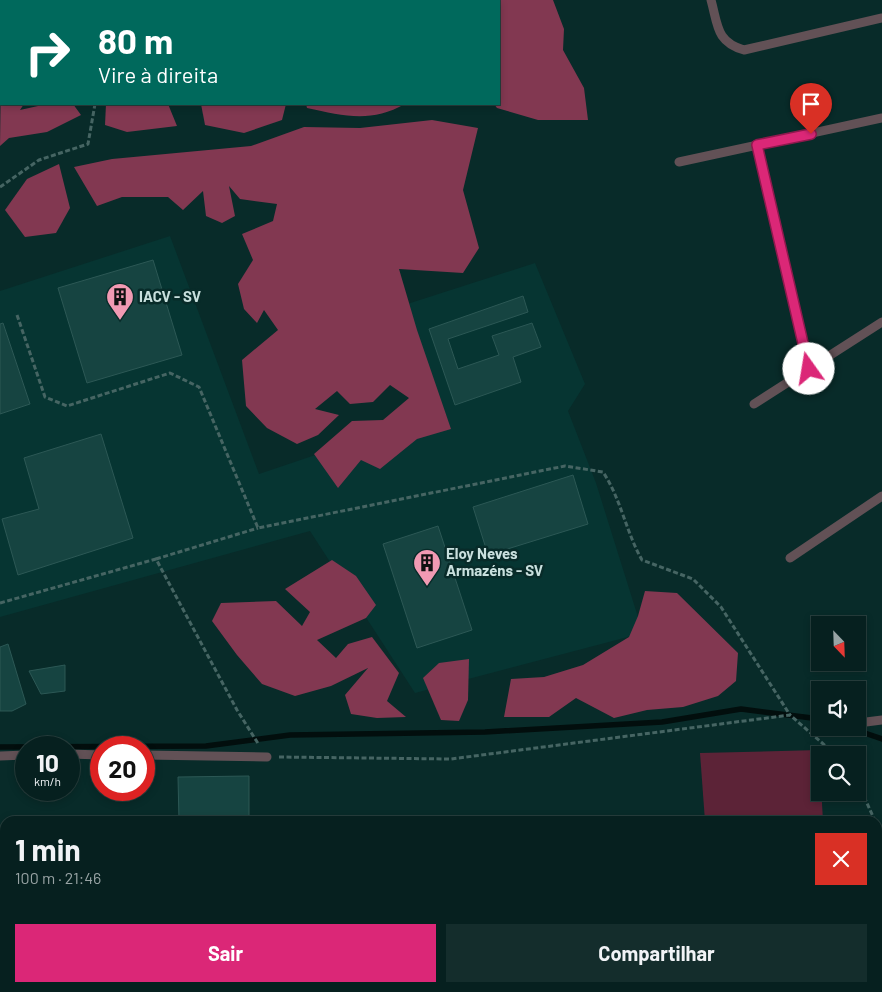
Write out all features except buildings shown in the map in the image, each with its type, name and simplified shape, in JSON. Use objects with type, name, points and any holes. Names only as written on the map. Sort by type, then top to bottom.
[{"type":"lane","points":[[711,0],[721,37],[729,46],[744,50],[882,18]]},
{"type":"lane","points":[[679,162],[882,118]]},
{"type":"lane","points":[[757,145],[809,369]]},
{"type":"lane","points":[[754,404],[882,322]]},
{"type":"lane","points":[[790,558],[882,496]]},
{"type":"lane","points":[[866,722],[882,720]]},
{"type":"lane","points":[[0,756],[15,755]]},
{"type":"lane","points":[[155,755],[266,757]]},
{"type":"path","points":[[0,187],[39,160],[88,144],[95,105]]},
{"type":"path","points":[[17,315],[45,397],[67,406],[170,373],[199,387],[258,528]]},
{"type":"path","points":[[0,603],[156,560],[258,528],[564,466],[603,472],[614,489],[630,539],[642,560],[693,579],[721,607],[790,715],[826,746]]},
{"type":"path","points":[[156,560],[238,710],[266,757],[452,759],[790,715]]},
{"type":"path","points":[[866,801],[873,816]]},
{"type":"shaded area","points":[[500,0],[553,0],[564,29],[563,50],[584,88],[588,120],[538,120],[497,108],[495,105],[500,105]]},
{"type":"shaded area","points":[[1,105],[23,105],[20,110],[42,105],[74,105],[81,115],[47,132],[9,138],[0,146]]},
{"type":"shaded area","points":[[106,105],[168,105],[177,126],[127,132],[105,125]]},
{"type":"shaded area","points":[[201,105],[286,105],[282,120],[244,133],[205,125]]},
{"type":"shaded area","points":[[306,105],[403,105],[381,114],[369,116],[345,115],[307,108]]},
{"type":"shaded area","points":[[432,120],[478,128],[463,190],[479,248],[463,273],[399,269],[417,330],[451,429],[417,439],[380,469],[361,460],[338,488],[314,454],[352,421],[383,420],[409,398],[390,385],[373,402],[350,404],[337,391],[315,409],[339,415],[318,435],[297,444],[267,428],[246,406],[242,360],[278,330],[264,310],[257,323],[244,309],[238,284],[253,260],[242,234],[273,221],[277,204],[240,199],[229,186],[235,216],[222,223],[206,216],[203,191],[183,210],[168,197],[122,197],[97,206],[74,167],[112,159],[251,146],[304,127],[360,128]]},
{"type":"shaded area","points":[[59,164],[70,208],[56,233],[25,237],[5,210],[27,179]]},
{"type":"shaded area","points":[[170,236],[259,474],[434,415],[398,307],[535,263],[585,384],[568,411],[596,483],[643,633],[415,693],[310,531],[0,617],[0,291]]},
{"type":"shaded area","points":[[332,560],[356,576],[376,605],[366,618],[317,640],[336,658],[348,644],[372,637],[399,673],[387,701],[406,717],[377,718],[351,714],[345,695],[368,668],[331,686],[295,696],[262,684],[237,655],[212,621],[221,603],[276,601],[302,626],[310,612],[285,589]]},
{"type":"shaded area","points":[[645,591],[677,593],[738,653],[736,681],[718,696],[683,707],[647,710],[614,718],[576,698],[549,717],[504,717],[511,679],[544,677],[583,665],[629,637],[638,616]]},
{"type":"shaded area","points":[[469,659],[468,700],[459,721],[441,720],[423,678],[439,663]]},
{"type":"shaded area","points":[[811,750],[811,801],[822,801],[823,816],[705,816],[700,753]]},
{"type":"waterway","points":[[0,747],[206,746],[290,735],[485,732],[662,722],[741,709],[811,718]]},
{"type":"waterway","points":[[866,734],[882,739]]},
{"type":"place","name":"IACV - SV","points":[[120,321]]},
{"type":"place","name":"Eloy Neves Armazéns - SV","points":[[427,587]]},
{"type":"route","points":[[809,369],[757,145],[811,134]]}]
